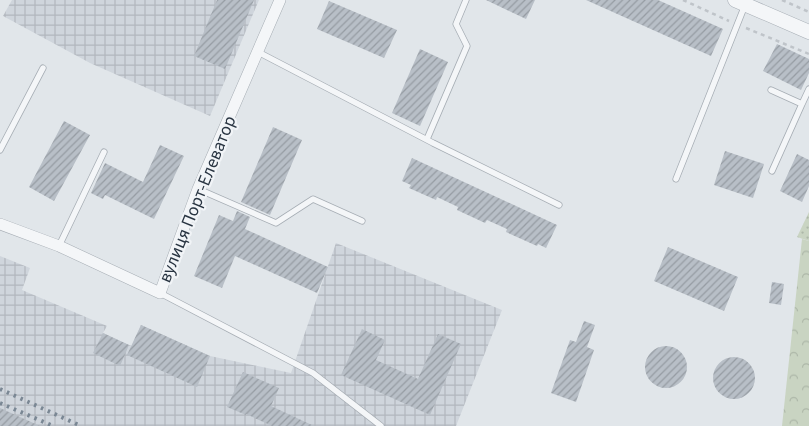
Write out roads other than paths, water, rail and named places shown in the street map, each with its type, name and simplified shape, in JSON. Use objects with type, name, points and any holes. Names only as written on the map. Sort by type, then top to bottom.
[{"type":"street","name":"вулиця Порт-Елеватор","points":[[0,224],[60,246],[160,293],[198,189],[280,0]]},
{"type":"street","points":[[740,2],[809,32]]},
{"type":"lane","points":[[427,139],[467,46],[456,24],[466,0]]},
{"type":"lane","points":[[676,179],[740,2]]},
{"type":"lane","points":[[258,52],[559,205]]},
{"type":"lane","points":[[0,150],[43,68]]},
{"type":"lane","points":[[772,171],[809,89]]},
{"type":"lane","points":[[771,90],[802,104]]},
{"type":"lane","points":[[60,246],[104,152]]},
{"type":"lane","points":[[198,189],[276,223],[313,199],[362,221]]},
{"type":"lane","points":[[160,293],[313,373],[381,426]]},
{"type":"railway","points":[[0,389],[81,426]]},
{"type":"railway","points":[[0,403],[53,426]]}]
